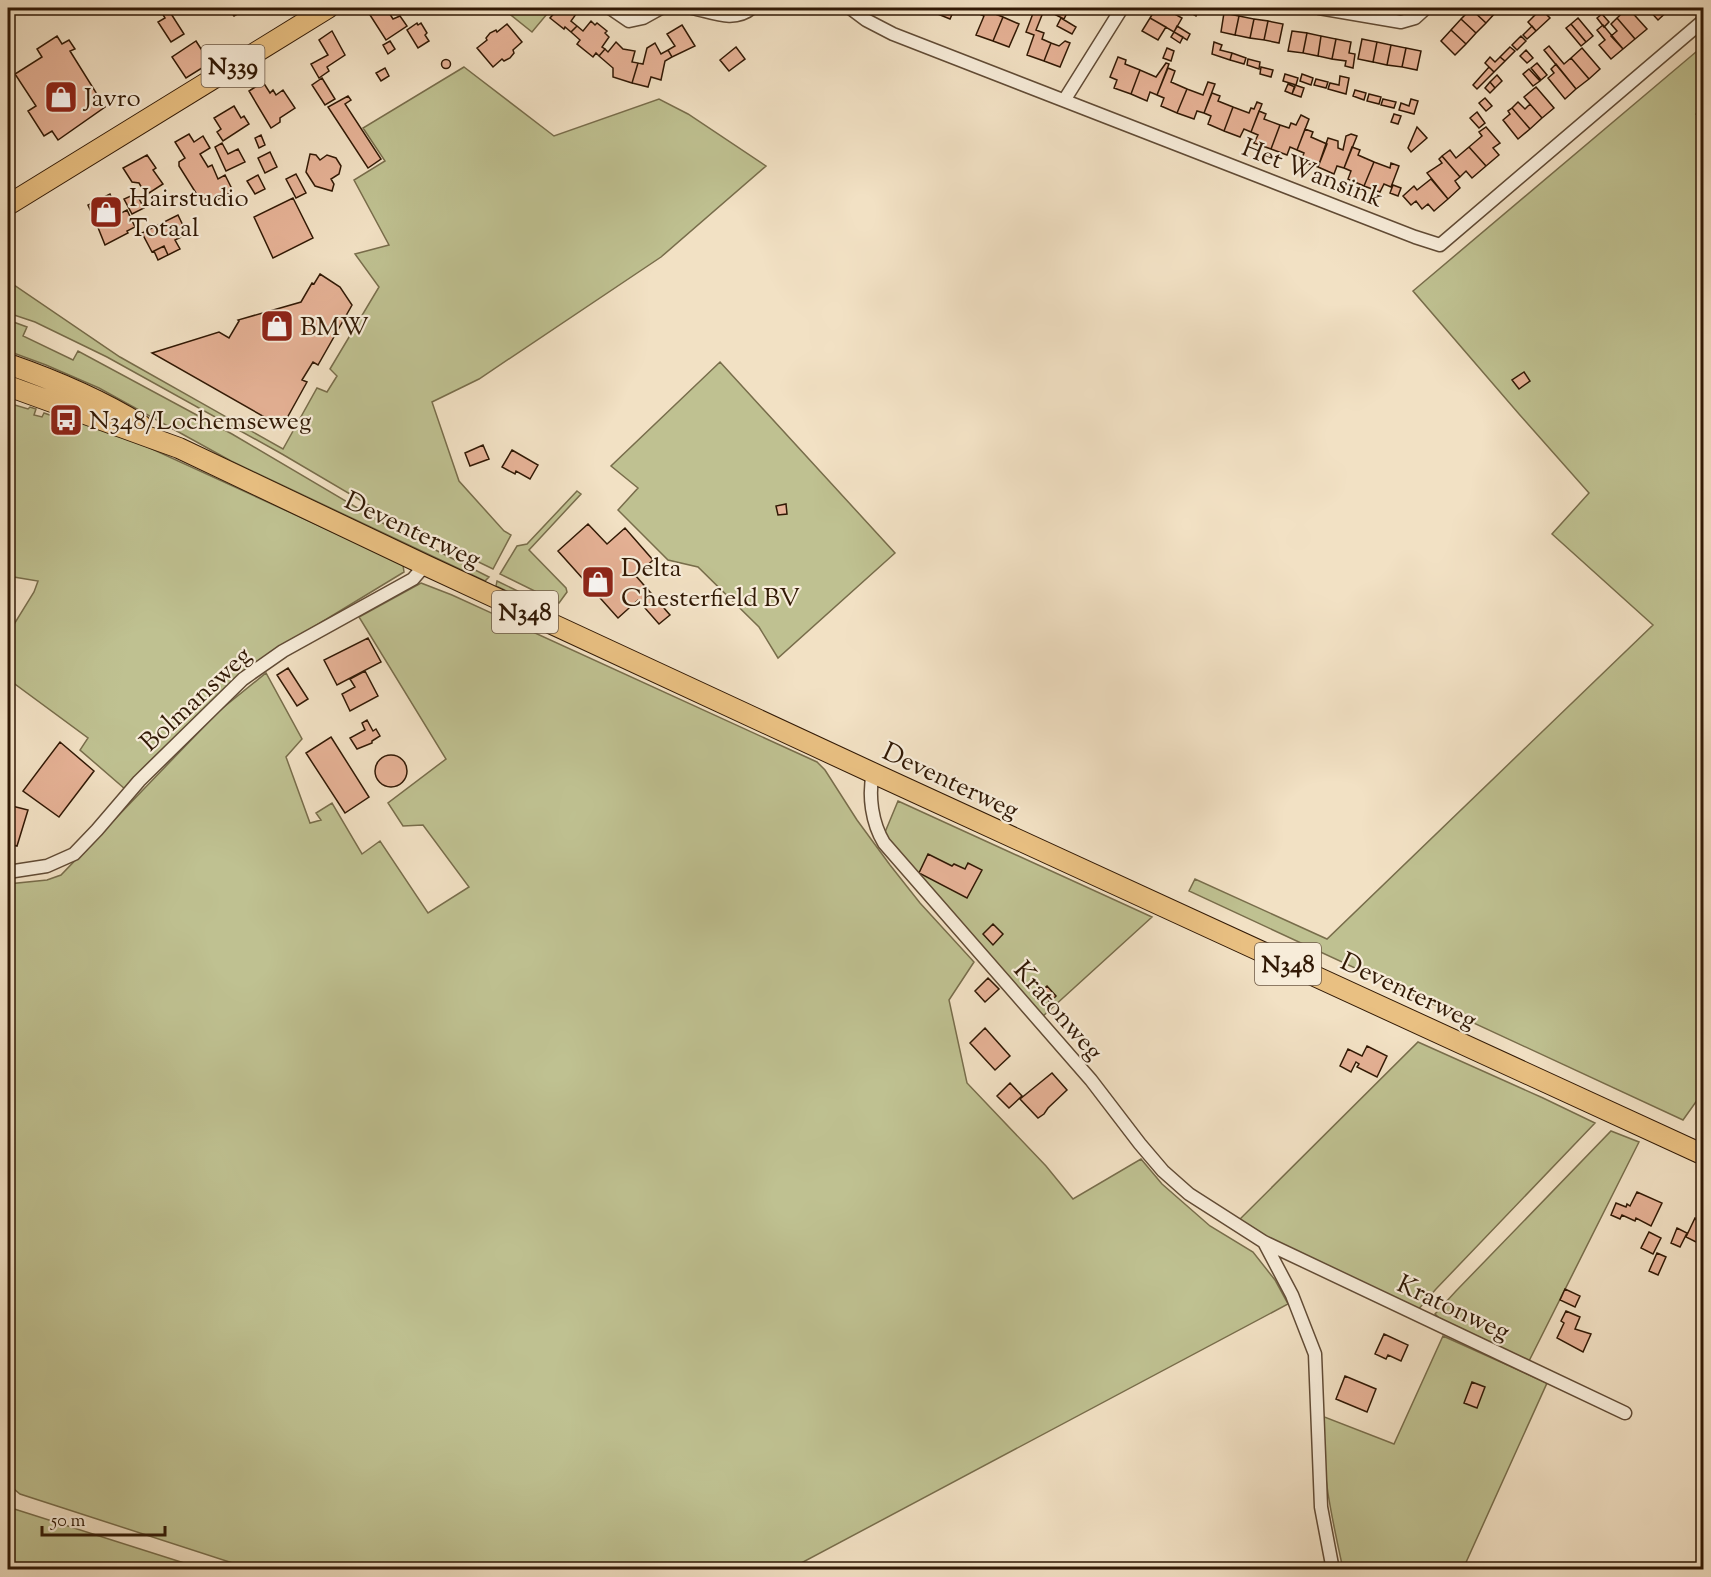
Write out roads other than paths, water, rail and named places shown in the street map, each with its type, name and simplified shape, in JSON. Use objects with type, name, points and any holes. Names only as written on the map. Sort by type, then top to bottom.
[{"type":"main road","name":"N339","points":[[8,205],[328,8]]},
{"type":"main road","name":"Deventerweg","points":[[8,364],[51,379],[116,410],[179,448]]},
{"type":"main road","name":"Deventerweg","points":[[8,386],[179,448],[873,773],[1704,1155]]},
{"type":"street","points":[[610,8],[628,21],[635,21],[661,8]]},
{"type":"street","points":[[692,8],[731,16],[743,14],[752,8]]},
{"type":"street","name":"Het Wansink","points":[[850,8],[866,20],[893,34],[1440,245],[1704,20]]},
{"type":"street","points":[[1065,99],[1122,8]]},
{"type":"street","points":[[1319,8],[1401,22],[1415,18],[1426,8]]},
{"type":"street","name":"Bolmansweg","points":[[8,872],[47,866],[74,854],[139,781],[243,679],[283,651],[413,579],[425,565]]},
{"type":"street","name":"Kratonweg","points":[[873,773],[870,795],[872,809],[884,843],[1091,1080],[1163,1171],[1190,1194],[1264,1242],[1624,1413]]},
{"type":"street","name":"Kratonweg","points":[[1264,1242],[1307,1327],[1315,1354],[1322,1507],[1333,1569]]},
{"type":"place","name":"Javro","points":[[61,97]]},
{"type":"place","name":"Hairstudio Totaal","points":[[106,212]]},
{"type":"place","name":"BMW","points":[[277,326]]},
{"type":"place","name":"N348/Lochemseweg","points":[[66,420]]},
{"type":"place","name":"Delta Chesterfield BV","points":[[598,582]]}]
